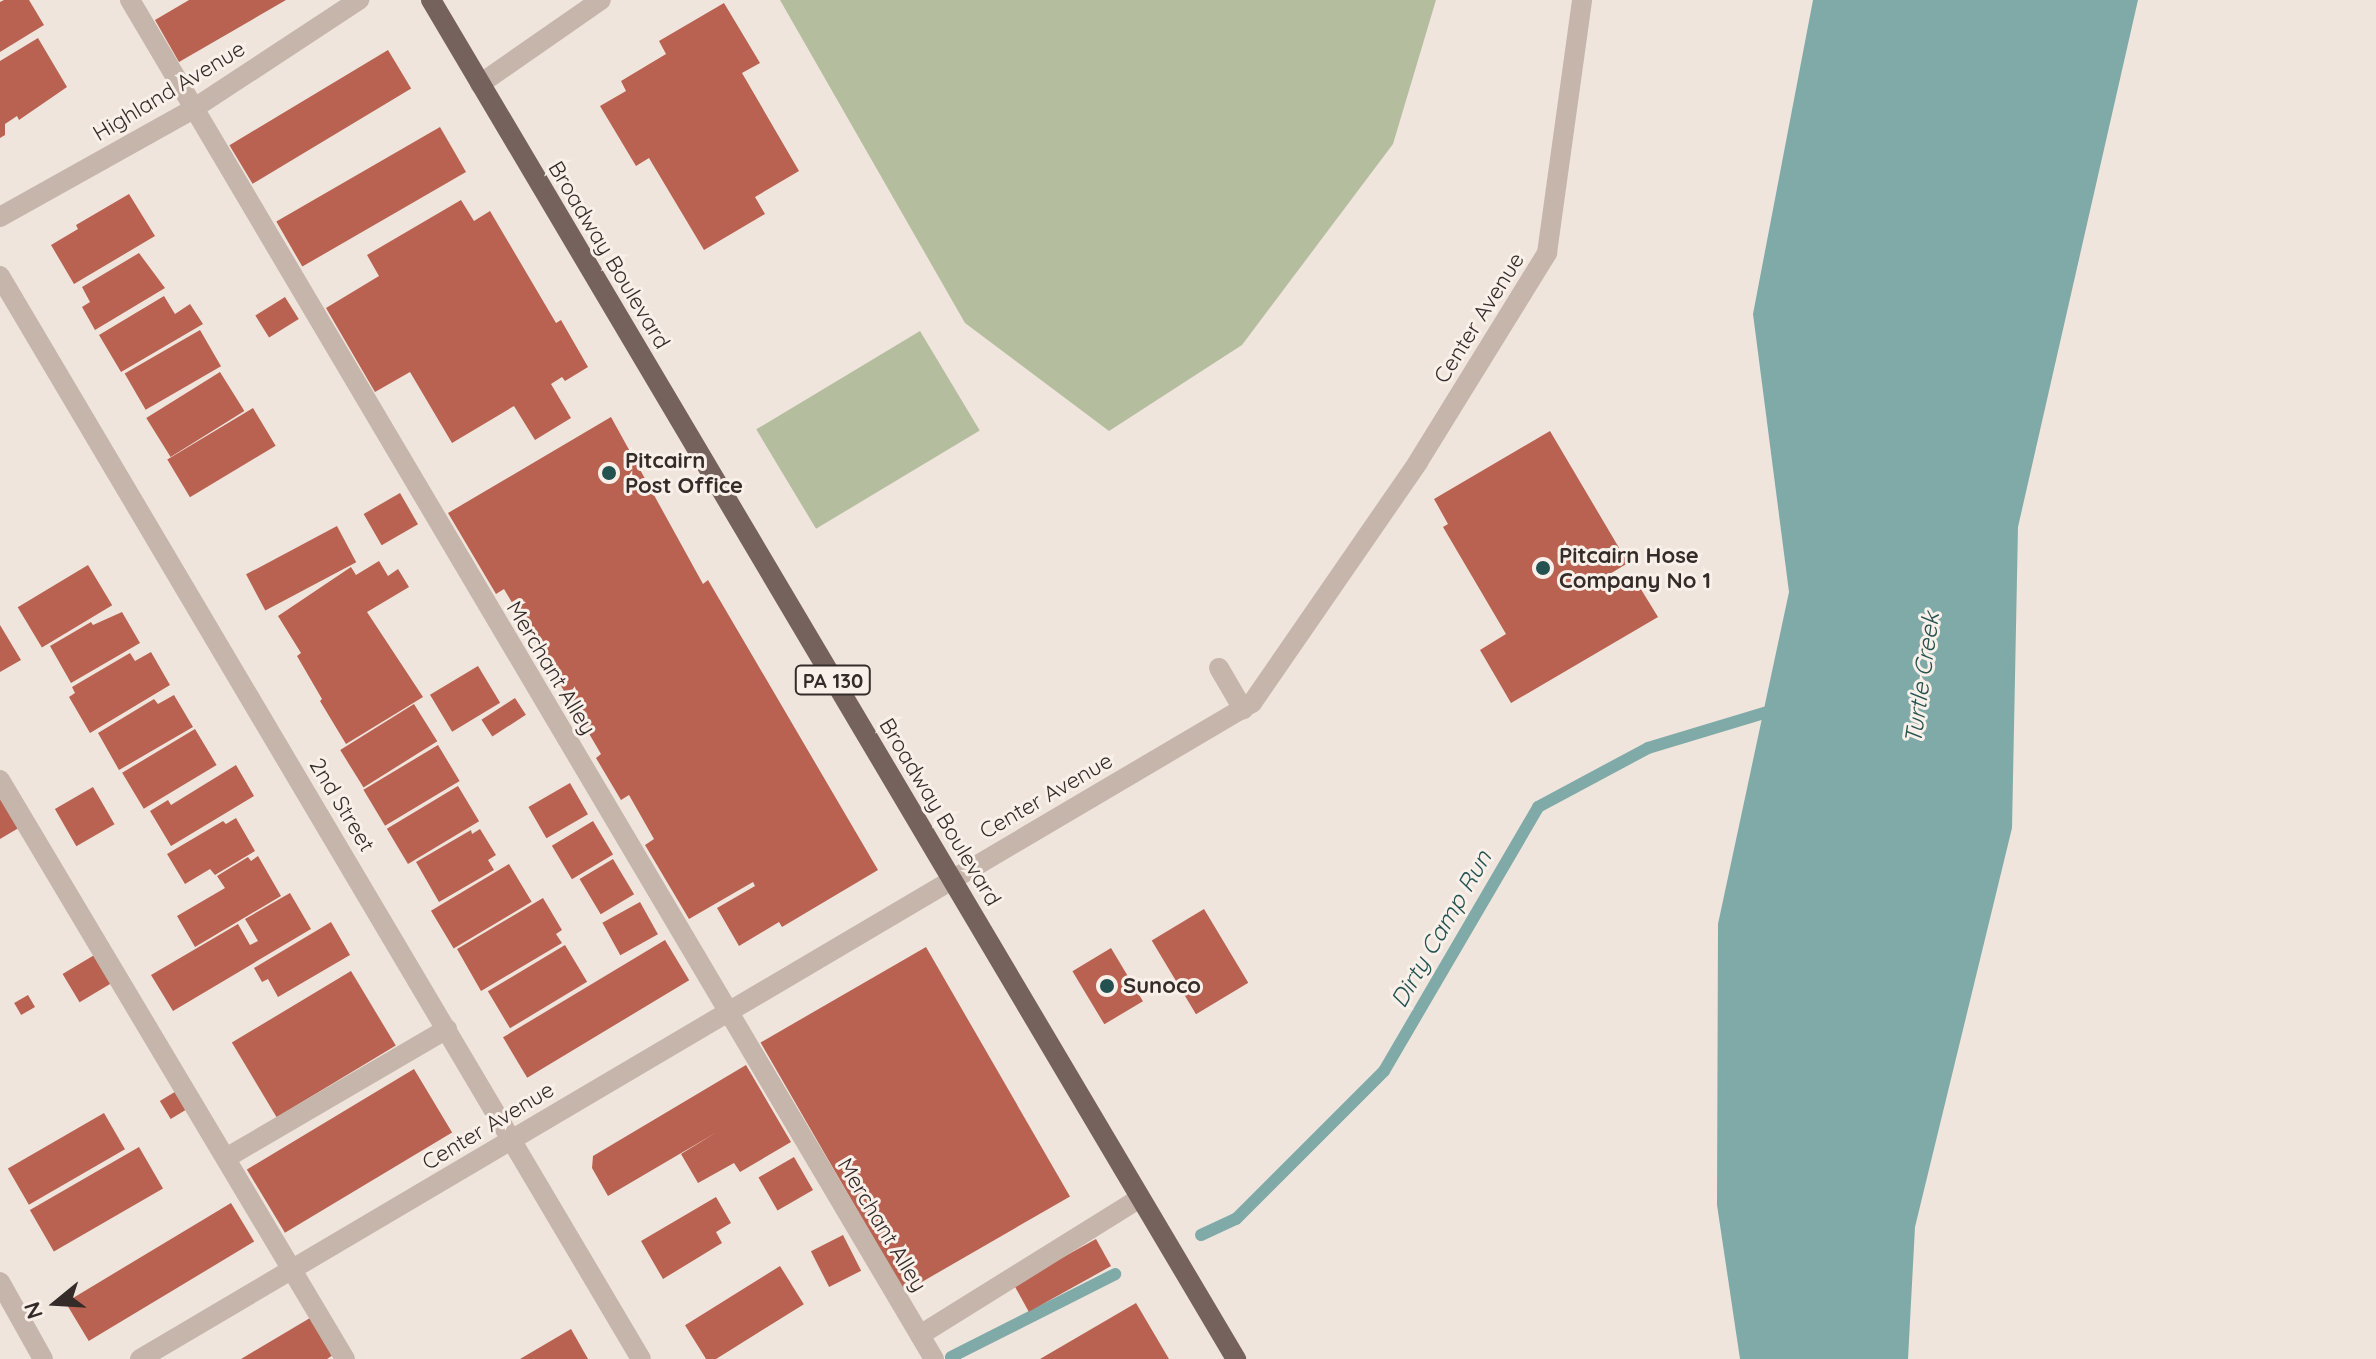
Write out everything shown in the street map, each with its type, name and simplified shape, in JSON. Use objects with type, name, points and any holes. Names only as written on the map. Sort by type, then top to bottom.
[{"type":"main road","name":"Broadway Boulevard","points":[[431,0],[1236,1359]]},
{"type":"street","name":"Merchant Alley","points":[[130,0],[934,1359]]},
{"type":"street","name":"Highland Avenue","points":[[0,217],[193,109],[359,0]]},
{"type":"street","points":[[480,84],[601,0]]},
{"type":"street","name":"Center Avenue","points":[[140,1359],[1252,703],[1418,462],[1547,253],[1582,0]]},
{"type":"street","name":"2nd Street","points":[[0,276],[641,1359]]},
{"type":"street","points":[[1219,668],[1243,709]]},
{"type":"street","points":[[0,780],[345,1359]]},
{"type":"street","points":[[226,1158],[447,1029]]},
{"type":"street","points":[[920,1335],[1140,1198]]},
{"type":"street","points":[[0,1282],[43,1359]]},
{"type":"green space","points":[[780,0],[1436,0],[1393,144],[1242,345],[1109,431],[965,323]]},
{"type":"green space","points":[[920,331],[980,430],[816,529],[756,429]]},
{"type":"water","name":"Turtle Creek","points":[[1813,0],[2138,0],[2018,527],[2012,828],[1915,1227],[1908,1359],[1740,1359],[1717,1205],[1718,924],[1789,592],[1753,314]]},
{"type":"building","points":[[29,0],[44,25],[0,52],[0,2]]},
{"type":"building","points":[[189,0],[286,0],[179,62],[155,20]]},
{"type":"building","points":[[724,3],[760,63],[742,73],[799,171],[755,197],[765,214],[704,250],[649,158],[636,166],[600,106],[626,91],[621,81],[666,54],[659,41]]},
{"type":"building","points":[[38,38],[67,87],[19,120],[17,116],[5,124],[5,135],[0,138],[0,61]]},
{"type":"building","points":[[388,50],[411,89],[253,184],[229,145]]},
{"type":"building","points":[[440,127],[466,172],[302,267],[276,222]]},
{"type":"building","points":[[129,194],[155,236],[74,284],[51,245],[78,229],[76,225]]},
{"type":"building","points":[[461,200],[474,221],[490,211],[556,323],[561,320],[588,367],[565,381],[562,377],[551,384],[571,418],[535,440],[514,406],[452,443],[410,372],[375,392],[326,308],[379,276],[367,255]]},
{"type":"building","points":[[139,253],[165,288],[95,330],[82,307],[90,302],[82,287]]},
{"type":"building","points":[[164,296],[175,314],[190,304],[203,324],[121,372],[99,335]]},
{"type":"building","points":[[285,297],[299,319],[269,338],[255,316]]},
{"type":"building","points":[[200,330],[221,366],[146,410],[125,374]]},
{"type":"building","points":[[220,372],[244,411],[171,457],[146,418]]},
{"type":"building","points":[[253,408],[276,446],[190,497],[167,460]]},
{"type":"building","points":[[611,417],[703,584],[708,580],[878,870],[782,927],[779,922],[739,946],[717,908],[755,886],[753,882],[689,919],[645,845],[654,839],[629,795],[621,800],[596,758],[601,754],[504,589],[496,594],[448,513]]},
{"type":"building","name":"Pitcairn Hose Company No 1","points":[[1550,431],[1628,563],[1603,578],[1608,587],[1631,573],[1658,617],[1511,703],[1480,650],[1506,634],[1443,527],[1448,524],[1434,499]]},
{"type":"building","points":[[400,493],[418,524],[382,545],[364,514]]},
{"type":"building","points":[[337,526],[356,562],[265,611],[246,574]]},
{"type":"building","points":[[379,561],[388,576],[398,569],[409,587],[367,612],[423,697],[346,744],[297,656],[301,653],[278,616],[351,567],[356,575]]},
{"type":"building","points":[[88,565],[112,605],[42,648],[18,607]]},
{"type":"building","points":[[122,612],[140,643],[71,683],[50,646],[91,622],[93,625]]},
{"type":"building","points":[[0,625],[21,660],[0,672]]},
{"type":"building","points":[[151,652],[170,685],[90,733],[69,697],[75,693],[72,687],[130,653],[135,661]]},
{"type":"building","points":[[478,666],[500,703],[452,732],[430,695]]},
{"type":"building","points":[[174,695],[193,727],[119,770],[98,733],[154,699],[158,704]]},
{"type":"building","points":[[515,698],[526,715],[492,737],[481,720]]},
{"type":"building","points":[[414,704],[437,741],[364,787],[340,750]]},
{"type":"building","points":[[195,729],[217,765],[144,809],[122,773]]},
{"type":"building","points":[[438,745],[460,781],[385,826],[363,790]]},
{"type":"building","points":[[236,765],[254,796],[171,846],[150,811],[168,800],[171,805]]},
{"type":"building","points":[[570,783],[588,814],[546,838],[528,807]]},
{"type":"building","points":[[458,786],[479,821],[408,864],[387,829]]},
{"type":"building","points":[[93,787],[114,824],[76,846],[55,809]]},
{"type":"building","points":[[0,794],[22,826],[0,839]]},
{"type":"building","points":[[236,818],[255,851],[215,875],[210,869],[185,884],[167,854],[223,821],[226,824]]},
{"type":"building","points":[[593,821],[613,854],[572,879],[552,846]]},
{"type":"building","points":[[480,829],[496,855],[488,860],[494,870],[439,902],[416,862],[471,830],[472,834]]},
{"type":"building","points":[[258,856],[281,896],[195,947],[177,916],[225,888],[217,876],[248,857],[251,861]]},
{"type":"building","points":[[613,859],[634,894],[601,914],[580,879]]},
{"type":"building","points":[[509,864],[532,902],[454,949],[431,911]]},
{"type":"building","points":[[290,893],[311,929],[173,1011],[151,975],[238,924],[250,945],[258,941],[245,919]]},
{"type":"building","points":[[543,898],[562,930],[556,934],[562,943],[481,991],[457,949]]},
{"type":"building","points":[[640,902],[658,934],[620,955],[602,923]]},
{"type":"building","points":[[1204,909],[1248,983],[1196,1014],[1152,940]]},
{"type":"building","points":[[331,922],[350,955],[278,997],[268,979],[262,982],[254,968]]},
{"type":"building","points":[[665,940],[689,980],[527,1078],[503,1037]]},
{"type":"building","points":[[565,945],[587,982],[510,1028],[488,991]]},
{"type":"building","points":[[926,947],[1070,1196],[905,1292],[761,1042]]},
{"type":"building","name":"Sunoco","points":[[1111,948],[1143,1001],[1104,1024],[1072,971]]},
{"type":"building","points":[[96,954],[113,982],[80,1002],[63,974]]},
{"type":"building","points":[[351,971],[396,1046],[277,1117],[232,1043]]},
{"type":"building","points":[[28,995],[35,1007],[21,1015],[14,1003]]},
{"type":"building","points":[[746,1065],[791,1142],[740,1172],[734,1163],[698,1183],[681,1154],[717,1132],[608,1196],[592,1168],[593,1156]]},
{"type":"building","points":[[414,1069],[452,1132],[285,1233],[247,1169]]},
{"type":"building","points":[[183,1087],[194,1105],[171,1119],[160,1101]]},
{"type":"building","points":[[104,1113],[125,1149],[29,1205],[8,1168]]},
{"type":"building","points":[[139,1147],[163,1189],[54,1252],[30,1210]]},
{"type":"building","points":[[794,1157],[813,1190],[777,1210],[758,1178]]},
{"type":"building","points":[[716,1197],[731,1223],[716,1232],[722,1243],[663,1279],[641,1241]]},
{"type":"building","points":[[231,1203],[254,1242],[89,1341],[66,1302]]},
{"type":"building","points":[[843,1235],[861,1271],[829,1287],[811,1251]]},
{"type":"building","points":[[1096,1239],[1111,1266],[1029,1312],[1014,1285]]},
{"type":"building","points":[[780,1266],[804,1304],[716,1359],[706,1359],[685,1325]]},
{"type":"building","points":[[1136,1303],[1169,1359],[1040,1359]]},
{"type":"building","points":[[310,1318],[333,1355],[327,1359],[241,1359]]},
{"type":"building","points":[[571,1329],[588,1359],[520,1359]]},
{"type":"waterway","name":"Dirty Camp Run","points":[[1201,1235],[1236,1219],[1384,1071],[1538,807],[1648,748],[1777,709]]},
{"type":"waterway","name":"Dirty Camp Run","points":[[951,1357],[1115,1274]]},
{"type":"place","name":"Pitcairn Post Office","points":[[609,473]]},
{"type":"place","name":"Pitcairn Hose Company No 1","points":[[1543,568]]},
{"type":"place","name":"Sunoco","points":[[1107,986]]}]
